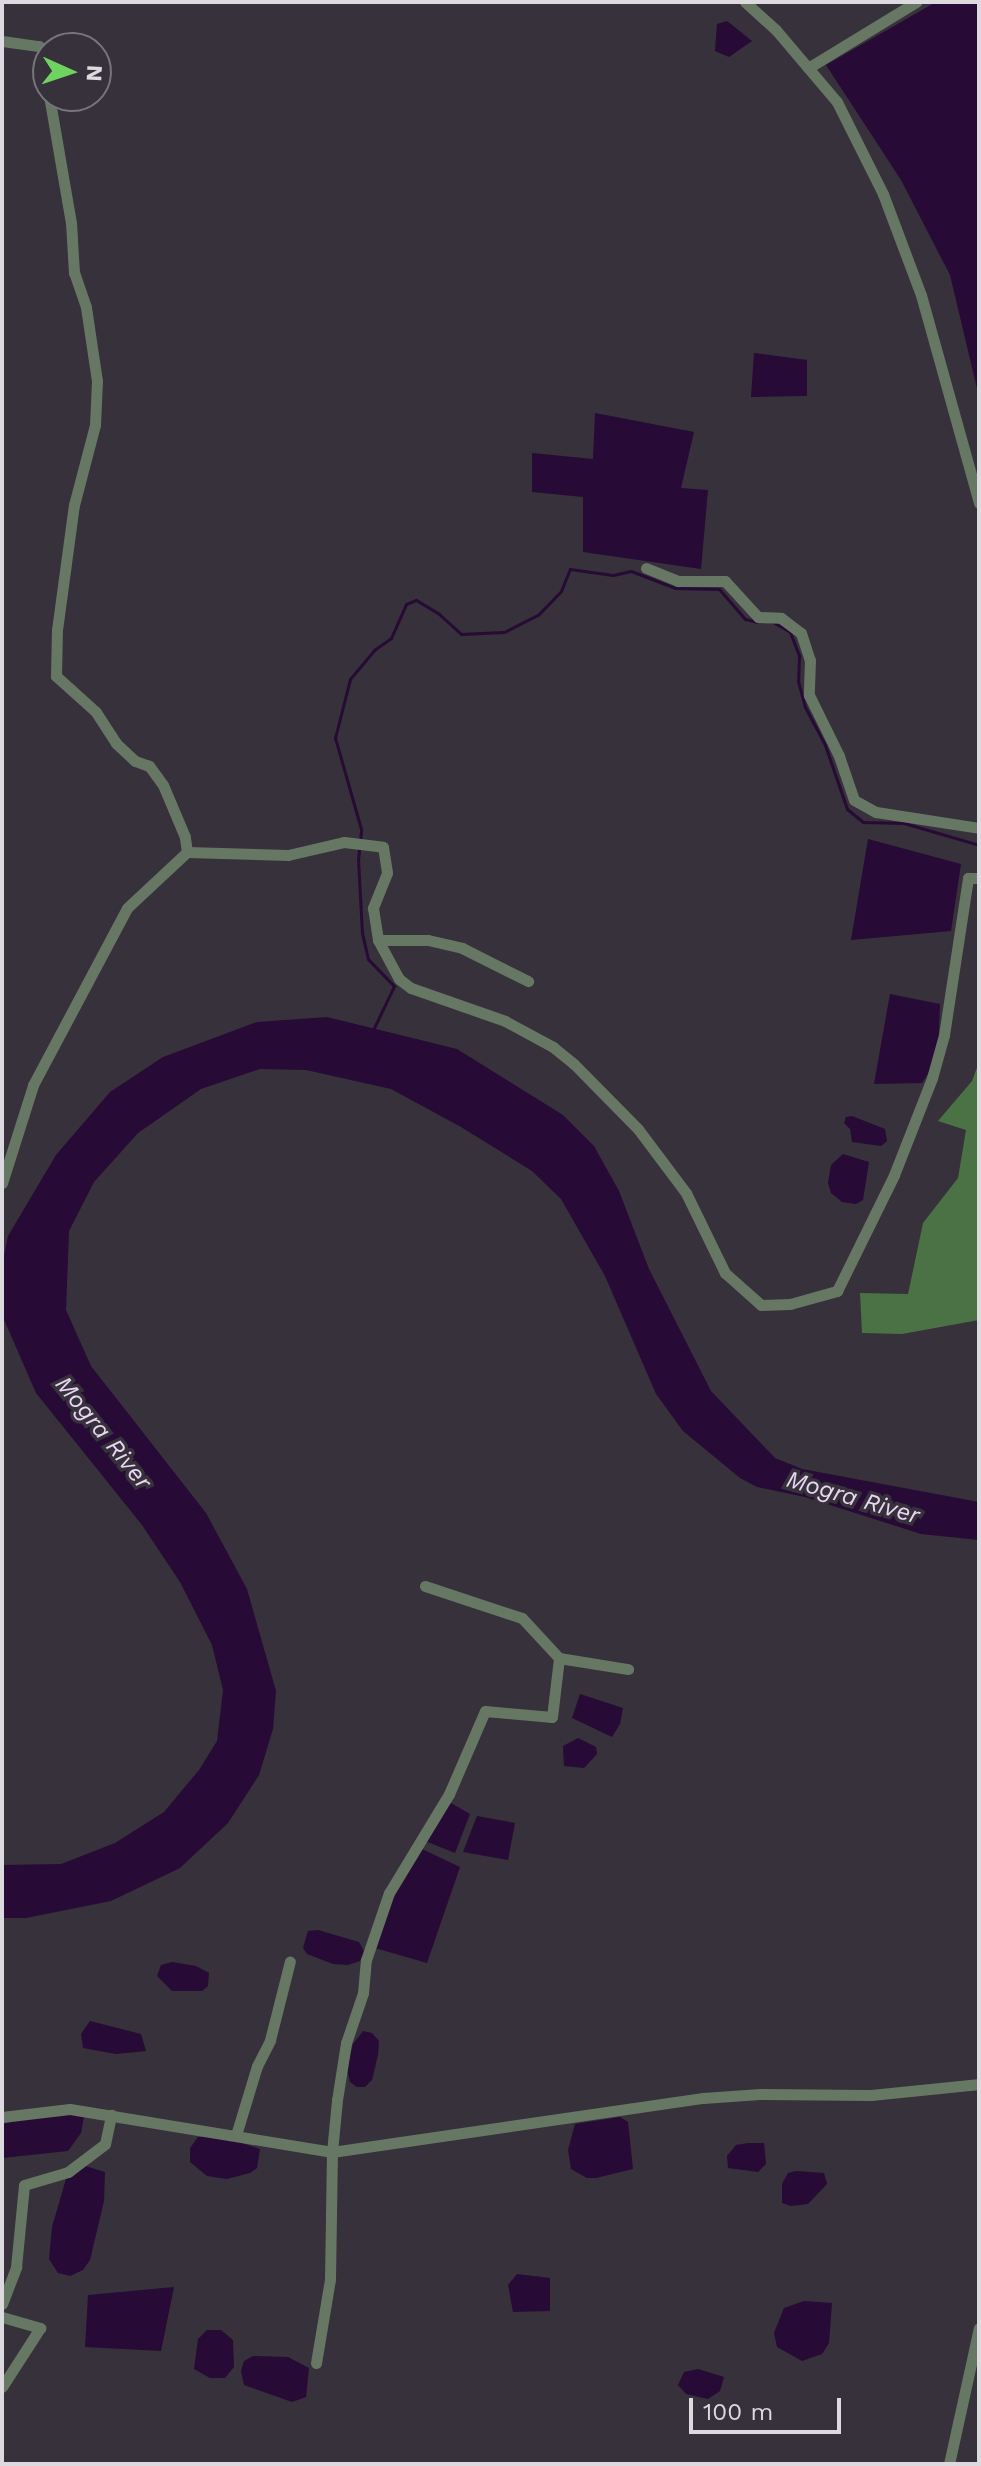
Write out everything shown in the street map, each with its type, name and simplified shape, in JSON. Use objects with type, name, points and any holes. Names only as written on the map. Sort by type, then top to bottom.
[{"type":"street","points":[[745,2],[776,30],[837,102],[883,194],[921,295],[979,503]]},
{"type":"street","points":[[808,68],[916,2]]},
{"type":"street","points":[[2,41],[32,45]]},
{"type":"street","points":[[50,112],[71,223],[74,273],[86,307],[97,381],[95,425],[74,505],[57,630],[56,676],[89,704],[116,743],[135,761],[149,766],[163,785],[185,837],[187,852]]},
{"type":"street","points":[[646,568],[678,581],[725,581],[758,617],[781,618],[801,633],[810,660],[809,695],[839,756],[854,800],[876,812],[979,828]]},
{"type":"street","points":[[2,1183],[33,1085],[127,908],[187,852],[288,855],[344,842],[383,847],[387,873],[373,908],[378,940],[399,979],[411,988],[505,1021],[553,1047],[574,1064],[638,1129],[686,1193],[725,1273],[761,1305],[790,1304],[837,1291],[894,1175],[932,1078],[944,1035],[968,878],[979,878]]},
{"type":"street","points":[[378,940],[428,940],[462,948],[528,981]]},
{"type":"street","points":[[425,1586],[522,1618],[559,1658],[628,1669]]},
{"type":"street","points":[[316,2363],[330,2279],[332,2152],[346,2043],[363,1993],[366,1960],[374,1930],[389,1893],[449,1794],[485,1711],[552,1717],[559,1658]]},
{"type":"street","points":[[236,2135],[257,2066],[270,2040],[290,1961]]},
{"type":"street","points":[[2,2117],[70,2109],[332,2152],[703,2098],[760,2094],[871,2095],[979,2084]]},
{"type":"street","points":[[2,2304],[16,2267],[24,2185],[68,2172],[105,2144],[111,2115]]},
{"type":"street","points":[[2,2317],[40,2328],[2,2387]]},
{"type":"street","points":[[949,2464],[979,2328]]},
{"type":"green space","points":[[979,1062],[979,1320],[902,1334],[862,1333],[860,1293],[908,1294],[923,1223],[958,1178],[966,1130],[938,1121],[972,1081]]},
{"type":"water","points":[[936,2],[979,2],[979,397],[950,275],[901,180],[826,65]]},
{"type":"water","points":[[727,21],[752,41],[729,57],[715,51],[717,24]]},
{"type":"water","points":[[754,353],[807,360],[807,396],[751,397]]},
{"type":"water","points":[[595,413],[694,432],[681,488],[708,490],[701,569],[583,552],[583,497],[532,492],[532,453],[593,459]]},
{"type":"water","points":[[868,839],[961,864],[951,931],[851,940]]},
{"type":"water","points":[[890,994],[940,1004],[938,1058],[922,1083],[874,1084]]},
{"type":"water","name":"Mogra River","points":[[327,1017],[457,1049],[563,1115],[594,1146],[619,1191],[649,1269],[711,1391],[775,1458],[802,1469],[979,1502],[979,1540],[921,1534],[805,1497],[757,1487],[740,1478],[683,1431],[656,1394],[605,1276],[561,1199],[532,1171],[461,1127],[391,1089],[306,1070],[260,1069],[201,1089],[138,1133],[94,1182],[69,1231],[66,1310],[91,1366],[206,1513],[247,1589],[276,1691],[273,1729],[259,1775],[228,1823],[180,1868],[111,1901],[26,1918],[2,1918],[2,1865],[61,1864],[115,1843],[164,1812],[199,1770],[217,1741],[223,1690],[212,1645],[180,1582],[142,1525],[36,1393],[2,1315],[2,1266],[8,1236],[56,1155],[110,1092],[163,1057],[257,1022]]},
{"type":"water","points":[[852,1116],[885,1129],[887,1141],[881,1146],[852,1142],[850,1129],[844,1123],[846,1117]]},
{"type":"water","points":[[843,1154],[869,1162],[863,1200],[856,1204],[842,1202],[831,1193],[828,1183],[831,1165]]},
{"type":"water","points":[[580,1694],[623,1708],[620,1724],[612,1737],[572,1718]]},
{"type":"water","points":[[578,1738],[596,1747],[597,1754],[584,1768],[564,1766],[563,1746]]},
{"type":"water","points":[[451,1803],[470,1814],[455,1853],[425,1841],[435,1820]]},
{"type":"water","points":[[477,1816],[515,1823],[508,1860],[463,1852]]},
{"type":"water","points":[[422,1849],[460,1867],[427,1963],[375,1948],[384,1915],[402,1875]]},
{"type":"water","points":[[318,1930],[359,1942],[365,1953],[360,1961],[348,1965],[333,1964],[307,1954],[303,1948],[308,1931]]},
{"type":"water","points":[[172,1962],[196,1966],[209,1973],[208,1986],[202,1991],[172,1991],[157,1976],[161,1965]]},
{"type":"water","points":[[90,2021],[141,2034],[146,2051],[116,2054],[83,2048],[81,2034]]},
{"type":"water","points":[[363,2031],[372,2033],[379,2041],[378,2055],[372,2080],[365,2087],[357,2087],[350,2082],[347,2069],[353,2044]]},
{"type":"water","points":[[66,2111],[84,2117],[81,2133],[68,2151],[2,2158],[2,2124]]},
{"type":"water","points":[[620,2117],[628,2122],[633,2169],[587,2178],[571,2169],[568,2150],[575,2124]]},
{"type":"water","points":[[198,2137],[227,2138],[260,2149],[257,2168],[227,2179],[207,2176],[190,2162],[190,2148]]},
{"type":"water","points":[[764,2143],[766,2164],[758,2172],[728,2168],[727,2156],[736,2145]]},
{"type":"water","points":[[82,2165],[105,2172],[104,2201],[90,2260],[83,2270],[70,2276],[58,2273],[49,2259],[52,2227],[68,2172]]},
{"type":"water","points":[[788,2173],[824,2173],[827,2184],[808,2204],[791,2206],[782,2203],[782,2184]]},
{"type":"water","points":[[517,2274],[550,2278],[550,2311],[513,2312],[508,2285]]},
{"type":"water","points":[[174,2287],[161,2351],[85,2347],[88,2295]]},
{"type":"water","points":[[804,2301],[832,2303],[829,2343],[822,2354],[802,2361],[777,2347],[774,2333],[784,2308]]},
{"type":"water","points":[[207,2330],[221,2330],[233,2340],[234,2367],[225,2378],[210,2378],[194,2369],[198,2339]]},
{"type":"water","points":[[253,2356],[288,2357],[309,2368],[306,2397],[292,2402],[244,2385],[241,2371],[244,2361]]},
{"type":"water","points":[[698,2369],[724,2377],[720,2391],[708,2399],[686,2394],[678,2385],[684,2372]]},
{"type":"waterway","points":[[373,1030],[394,986],[368,959],[362,933],[358,860],[361,829],[335,738],[350,679],[374,650],[391,638],[406,604],[416,600],[439,614],[461,634],[504,632],[538,615],[561,591],[570,569],[613,575],[631,571],[675,588],[719,589],[745,619],[757,622]]},
{"type":"waterway","points":[[773,622],[790,632],[799,656],[798,681],[805,707],[825,745],[847,809],[863,822],[904,823],[979,845]]}]
